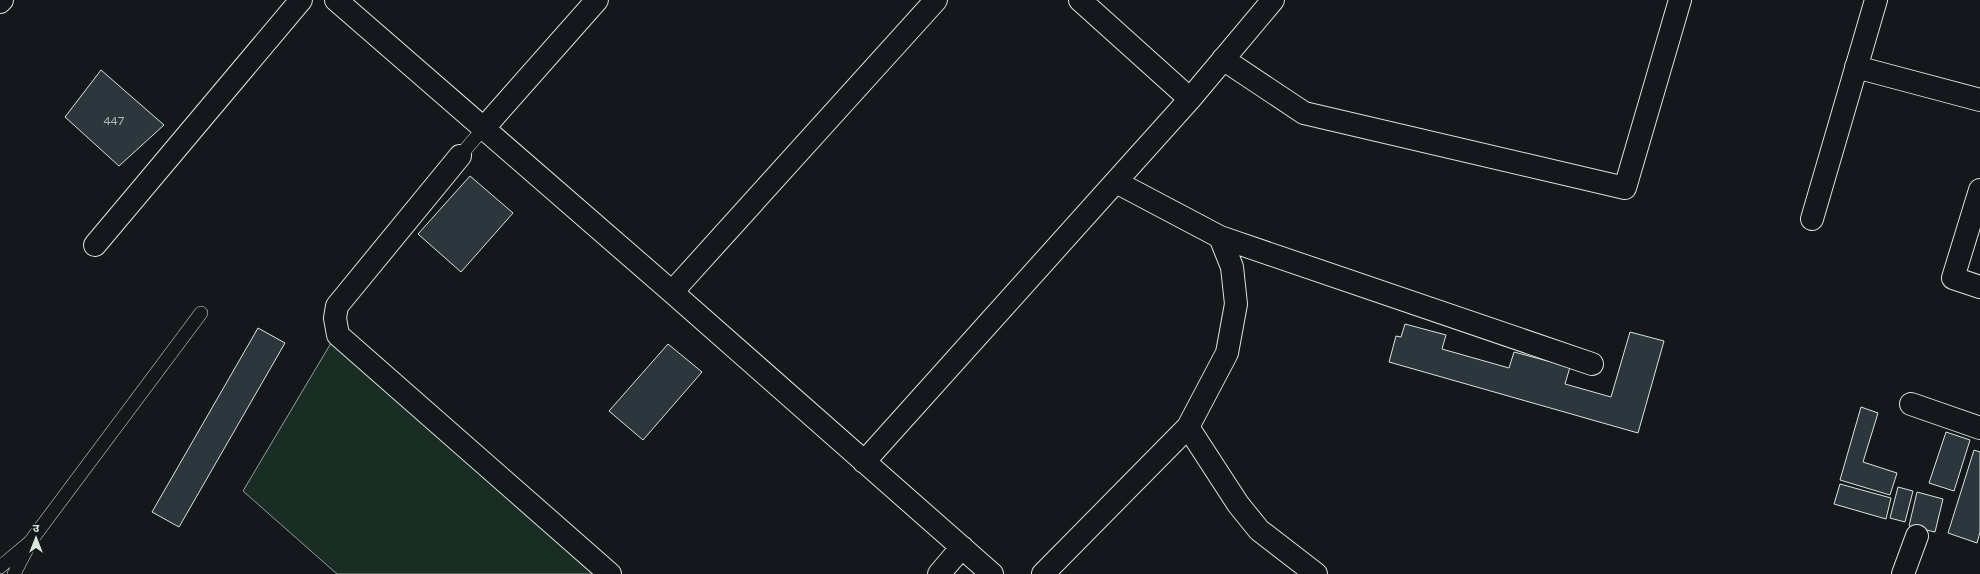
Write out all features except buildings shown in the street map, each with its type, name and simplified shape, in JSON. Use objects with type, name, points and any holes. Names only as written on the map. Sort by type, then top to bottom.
[{"type":"street","points":[[95,245],[301,0]]},
{"type":"street","points":[[336,0],[672,292],[992,574]]},
{"type":"street","points":[[483,129],[597,0]]},
{"type":"street","points":[[672,292],[936,0]]},
{"type":"street","points":[[1080,0],[1190,99]]},
{"type":"street","points":[[864,462],[1190,99],[1273,0]]},
{"type":"street","points":[[1223,59],[1304,113],[1625,188],[1680,0]]},
{"type":"street","points":[[1812,219],[1876,0]]},
{"type":"street","points":[[1856,67],[1980,100]]},
{"type":"street","points":[[460,156],[337,306],[335,318],[338,335],[610,574]]},
{"type":"street","points":[[1116,182],[1220,237],[1592,364]]},
{"type":"street","points":[[1980,190],[1953,278],[1980,287]]},
{"type":"street","points":[[1044,574],[1188,427],[1227,353],[1236,304],[1232,267],[1220,237]]},
{"type":"street","points":[[1911,404],[1980,428]]},
{"type":"street","points":[[1188,427],[1238,504],[1259,530],[1316,574]]},
{"type":"street","points":[[1903,574],[1917,536]]},
{"type":"street","points":[[939,574],[962,547]]},
{"type":"lane","points":[[460,156],[483,129]]},
{"type":"lane","points":[[14,574],[30,542],[201,313]]},
{"type":"lane","points":[[0,567],[30,542]]},
{"type":"green space","points":[[331,343],[594,574],[337,574],[243,491]]}]
